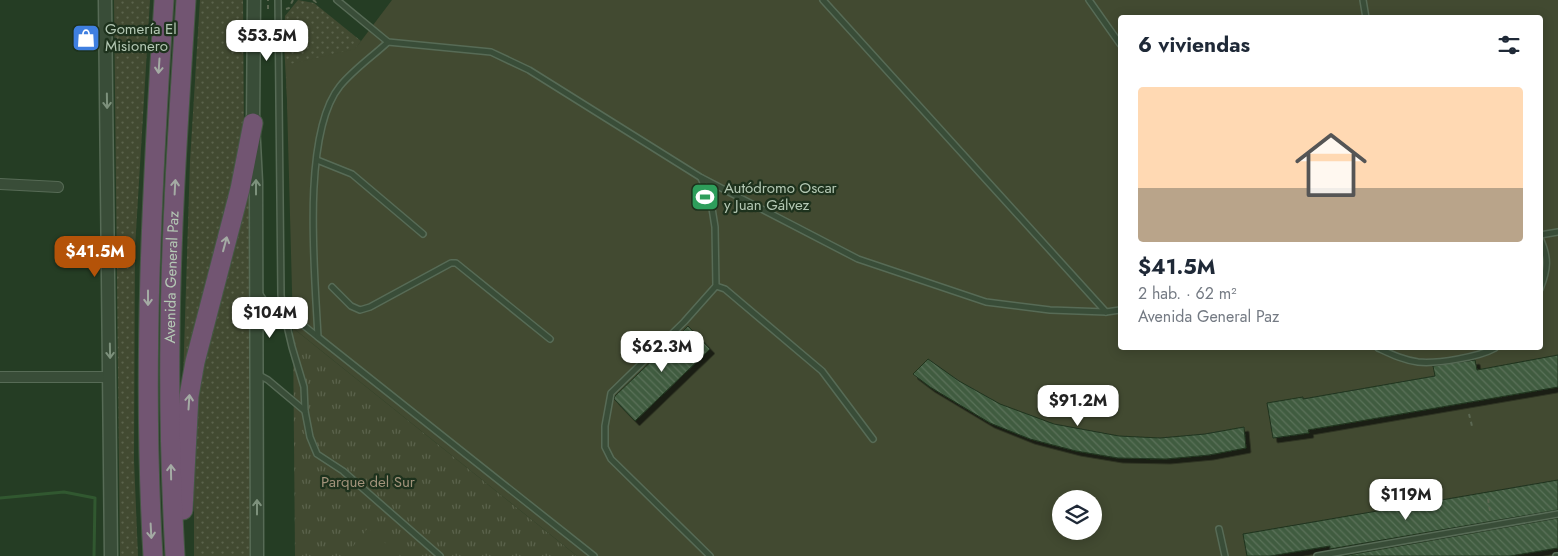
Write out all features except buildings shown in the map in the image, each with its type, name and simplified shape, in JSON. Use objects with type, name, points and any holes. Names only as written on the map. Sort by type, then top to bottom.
[{"type":"highway","name":"Avenida General Paz","points":[[152,556],[148,289],[164,0]]},
{"type":"highway","name":"Avenida General Paz","points":[[175,556],[171,484],[170,335],[176,150],[186,0]]},
{"type":"highway","points":[[181,556],[189,396],[194,362],[240,189],[254,124]]},
{"type":"street","points":[[105,0],[111,556]]},
{"type":"street","points":[[254,0],[257,556]]},
{"type":"street","points":[[0,184],[58,187]]},
{"type":"street","points":[[0,377],[110,377]]},
{"type":"lane","points":[[278,0],[281,295],[284,316],[304,388],[310,437],[317,454],[344,471],[440,556]]},
{"type":"lane","points":[[338,0],[388,42],[491,52],[529,70],[700,178],[858,259],[986,302],[1050,310],[1106,312],[1118,310]]},
{"type":"lane","points":[[823,0],[1106,312]]},
{"type":"lane","points":[[1089,0],[1118,41]]},
{"type":"lane","points":[[1363,0],[1366,15]]},
{"type":"lane","points":[[318,337],[313,230],[314,194],[320,137],[326,113],[332,98],[340,86],[388,42]]},
{"type":"lane","points":[[317,160],[352,174],[423,234]]},
{"type":"lane","points":[[700,178],[710,202],[715,227],[716,286],[684,322],[611,393],[605,426],[605,447],[611,459],[710,556]]},
{"type":"lane","points":[[1543,235],[1558,232]]},
{"type":"lane","points":[[1543,243],[1547,252],[1547,267],[1543,280]]},
{"type":"lane","points":[[332,287],[351,306],[360,310],[370,307],[451,262],[456,263],[550,338]]},
{"type":"lane","points":[[716,286],[725,290],[822,370],[872,439]]},
{"type":"lane","points":[[256,288],[265,302],[284,316]]},
{"type":"lane","points":[[283,309],[594,556]]},
{"type":"lane","points":[[1382,350],[1398,358],[1418,362],[1432,362],[1474,356],[1490,350]]},
{"type":"lane","points":[[256,374],[268,380],[306,411]]},
{"type":"lane","points":[[1317,556],[1558,514]]},
{"type":"lane","points":[[1219,529],[1225,556]]},
{"type":"path","points":[[268,0],[268,9]]},
{"type":"path","points":[[313,0],[316,2],[318,0]]},
{"type":"path","points":[[264,10],[272,11]]},
{"type":"path","points":[[1470,414],[1472,426]]},
{"type":"path","points":[[1488,498],[1490,511]]},
{"type":"green space","points":[[114,0],[150,0],[135,248],[134,460],[138,556],[120,556]]},
{"type":"green space","points":[[200,0],[243,0],[244,139],[183,382],[190,161]]},
{"type":"green space","points":[[298,0],[314,3],[361,41],[355,50],[288,117],[284,43],[285,16]]},
{"type":"green space","name":"Autódromo Oscar y Juan Gálvez","points":[[392,0],[1558,0],[1558,556],[577,556],[293,328],[286,65],[355,49]]},
{"type":"green space","points":[[250,177],[253,556],[194,556],[196,412],[203,366]]},
{"type":"green space","name":"Parque del Sur","points":[[293,328],[577,556],[295,556]]},
{"type":"green space","points":[[368,528],[400,556],[345,556]]},
{"type":"waterway","points":[[0,498],[64,492],[95,498],[94,556]]},
{"type":"place","name":"Gomería El Misionero","points":[[86,38]]},
{"type":"place","name":"Autódromo Oscar y Juan Gálvez","points":[[705,197]]}]
